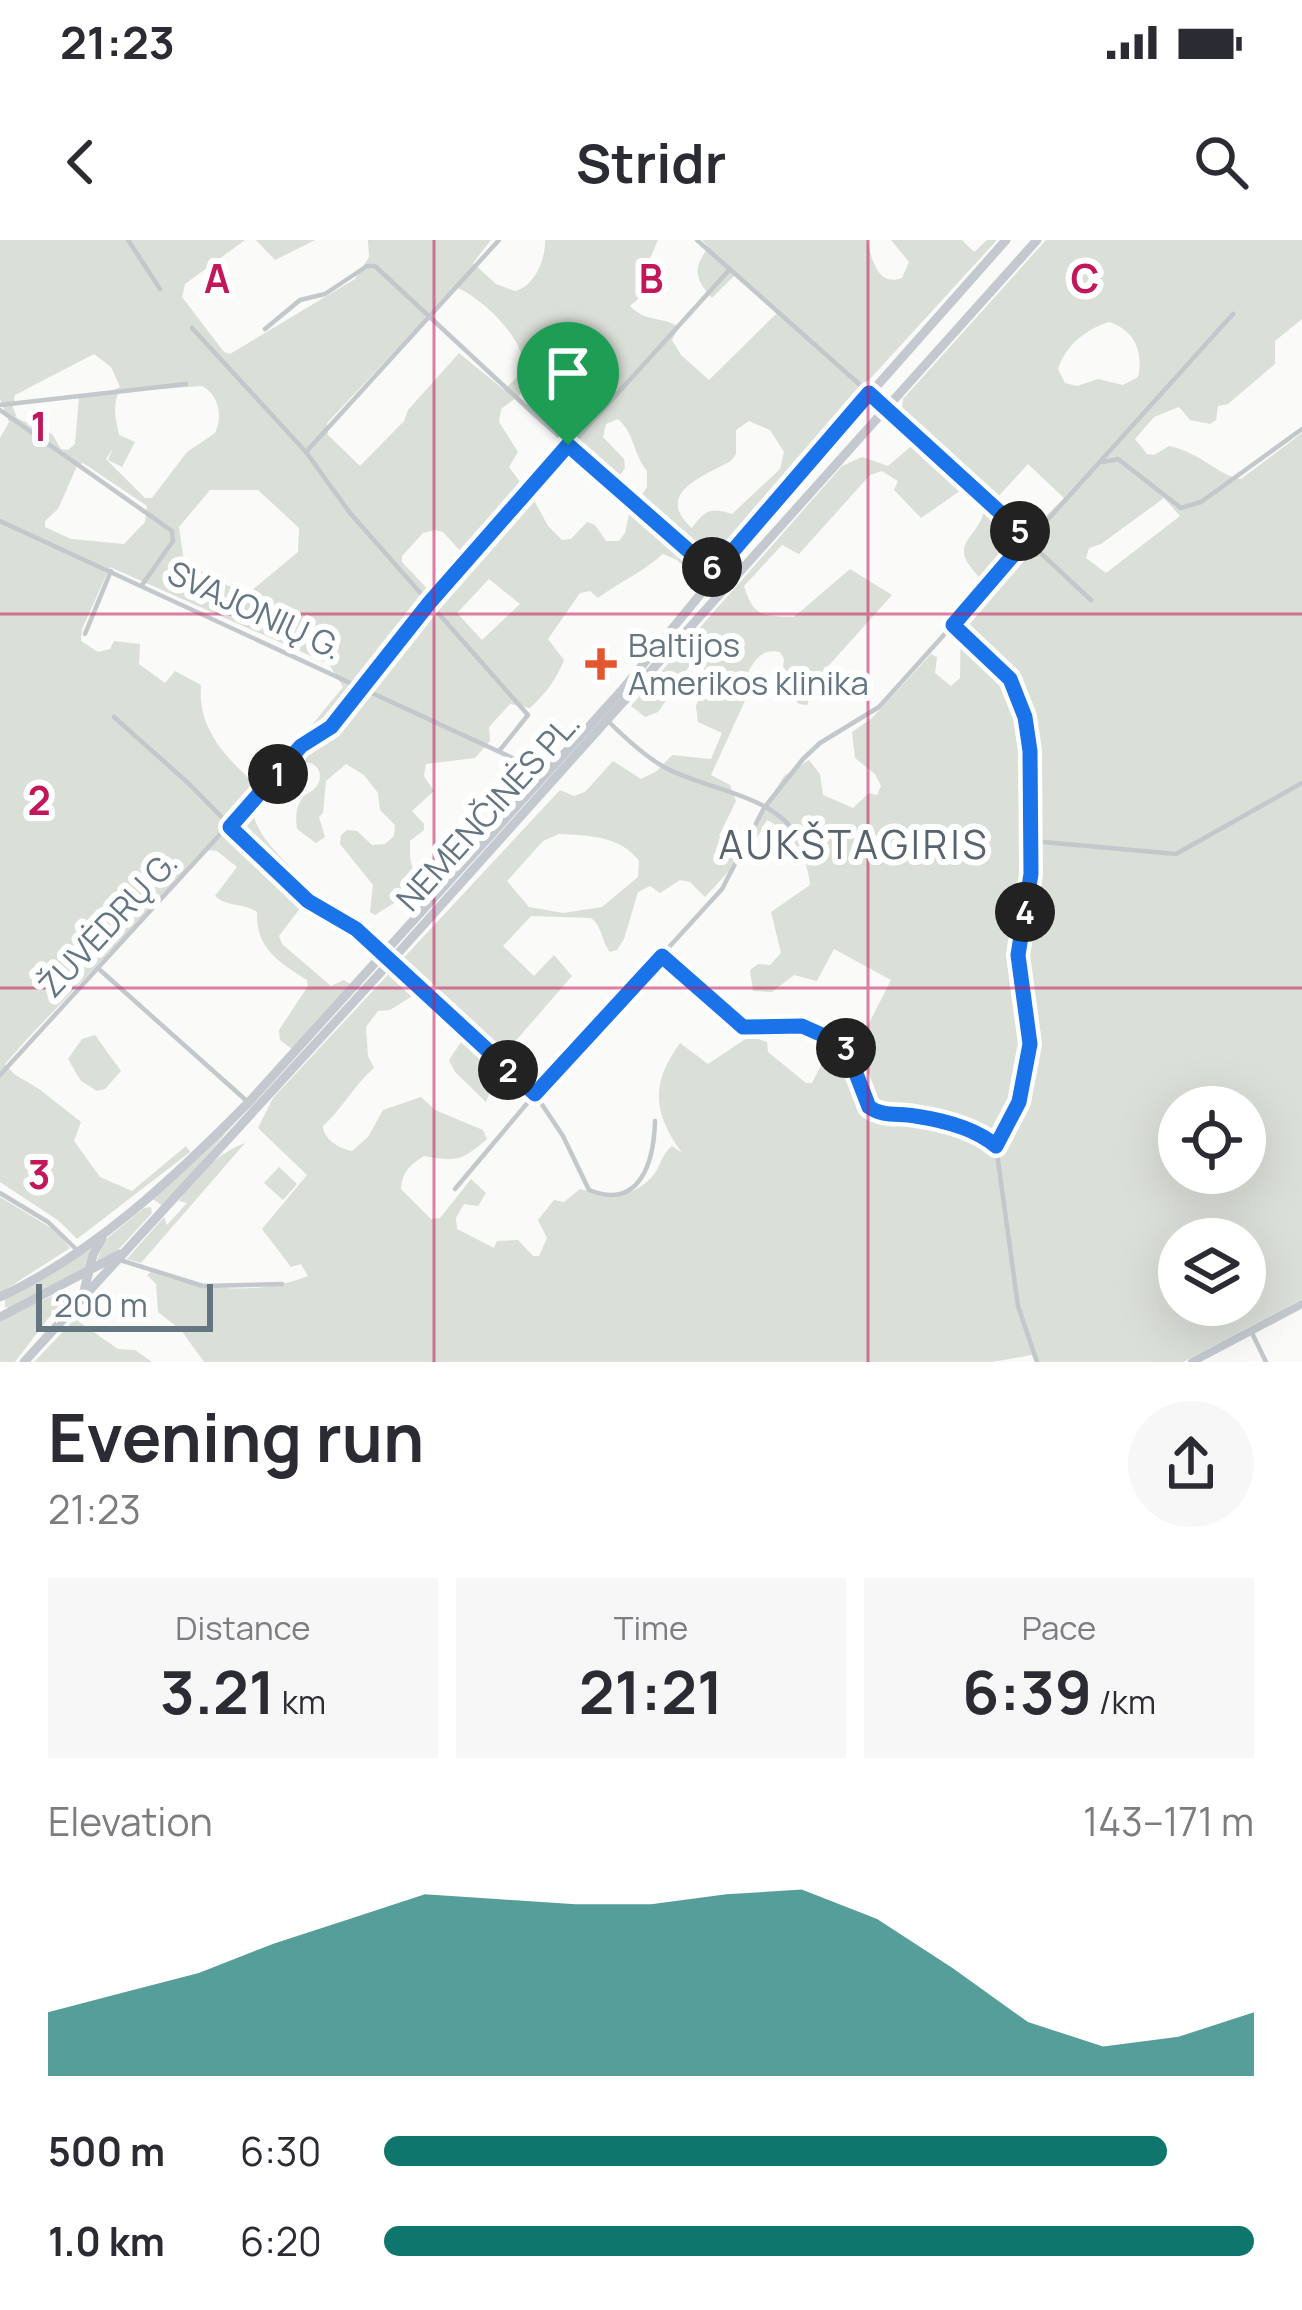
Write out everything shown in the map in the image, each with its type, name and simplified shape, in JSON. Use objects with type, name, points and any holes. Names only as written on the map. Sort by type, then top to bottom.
[{"type":"main road","name":"NEMENČINĖS PL.","points":[[24,1362],[121,1260],[550,777],[869,393],[1006,240]]},
{"type":"main road","name":"NEMENČINĖS PL.","points":[[550,777],[1037,240]]},
{"type":"main road","points":[[869,393],[885,408]]},
{"type":"main road","name":"NEMENČINĖS PL.","points":[[1,1296],[78,1252],[209,1142],[388,959]]},
{"type":"main road","points":[[138,1203],[154,1202],[158,1217]]},
{"type":"main road","points":[[81,1300],[93,1255],[107,1230]]},
{"type":"main road","points":[[1,1296],[6,1314],[90,1273],[135,1244]]},
{"type":"main road","points":[[56,1290],[69,1295],[68,1313]]},
{"type":"main road","points":[[1192,1362],[1302,1304]]},
{"type":"street","points":[[128,240],[160,290]]},
{"type":"street","points":[[306,452],[499,240]]},
{"type":"street","points":[[697,240],[869,393]]},
{"type":"street","points":[[265,329],[300,300],[325,294],[372,265],[706,566],[708,585]]},
{"type":"street","name":"ŽUVĖDRŲ G.","points":[[0,1076],[301,746],[331,727],[430,602],[730,269]]},
{"type":"street","points":[[455,1189],[730,878],[764,808],[814,748],[872,714],[1233,314]]},
{"type":"street","points":[[191,328],[306,452],[350,513],[528,715],[500,750]]},
{"type":"street","points":[[0,407],[186,384]]},
{"type":"street","points":[[0,407],[172,531],[173,542],[142,584]]},
{"type":"street","points":[[885,408],[1091,600]]},
{"type":"street","points":[[1098,465],[1118,459],[1181,508],[1201,502],[1302,429]]},
{"type":"street","name":"SVAJONIŲ G.","points":[[0,521],[364,686],[550,777]]},
{"type":"street","points":[[706,566],[724,565]]},
{"type":"street","points":[[86,634],[111,571]]},
{"type":"street","points":[[953,625],[1010,679],[1025,717],[1032,841],[1018,955],[1028,1055],[1019,1102],[996,1146],[1018,1306],[1037,1362]]},
{"type":"street","points":[[113,717],[308,901],[345,920],[535,1094],[594,1193],[612,1193],[642,1178],[653,1156],[655,1121]]},
{"type":"street","points":[[606,719],[664,767],[764,808],[800,839]]},
{"type":"street","points":[[1032,841],[1176,854],[1302,783]]},
{"type":"street","points":[[662,956],[743,1027],[802,1026],[845,1045],[872,1110],[956,1126],[996,1146]]},
{"type":"street","points":[[100,970],[249,1102]]},
{"type":"street","points":[[0,1193],[48,1222],[78,1252]]},
{"type":"street","points":[[121,1260],[203,1286],[281,1284]]},
{"type":"street","points":[[1251,1331],[1267,1362]]},
{"type":"shaded area","points":[[0,240],[245,240],[185,284],[182,297],[230,354],[355,279],[369,257],[368,240],[491,240],[473,263],[496,284],[515,291],[538,271],[545,240],[658,240],[648,263],[658,281],[630,306],[679,327],[672,340],[709,380],[779,311],[737,273],[712,298],[698,273],[709,247],[702,240],[867,240],[877,270],[894,280],[902,278],[909,262],[891,240],[962,240],[974,252],[987,240],[997,240],[817,437],[702,586],[677,560],[663,554],[598,598],[590,591],[580,593],[548,639],[564,660],[541,697],[530,708],[510,704],[489,727],[490,741],[475,758],[426,764],[424,776],[434,791],[412,811],[424,830],[410,841],[410,859],[418,873],[441,881],[413,912],[394,903],[375,915],[370,912],[373,885],[340,844],[347,830],[357,831],[372,845],[385,844],[394,836],[395,825],[380,810],[378,793],[364,775],[346,764],[326,781],[319,817],[325,837],[316,843],[297,829],[296,818],[301,800],[319,783],[316,766],[296,765],[269,789],[253,808],[259,830],[308,888],[301,907],[279,936],[282,944],[331,986],[344,980],[350,984],[292,1049],[280,1040],[279,1030],[308,986],[307,980],[265,945],[257,912],[215,896],[237,867],[217,851],[207,850],[27,1039],[5,1064],[81,1122],[74,1141],[100,1177],[132,1191],[186,1146],[190,1152],[77,1239],[59,1221],[0,1182],[0,438],[9,422],[0,399]],"holes":[[[455,287],[490,310],[519,347],[523,371],[504,390],[459,353],[360,466],[328,435],[327,423]],[[94,354],[111,367],[120,387],[104,395],[79,397],[75,444],[68,450],[61,449],[52,434],[17,418],[15,395]],[[573,377],[579,384],[560,418],[564,432],[613,476],[625,468],[624,459],[603,437],[606,424],[618,419],[647,471],[647,487],[619,541],[606,541],[587,522],[571,539],[562,540],[509,467],[518,452],[499,422],[501,409],[539,381]],[[202,386],[218,406],[215,433],[187,452],[152,498],[145,498],[106,459],[113,448],[108,460],[122,467],[135,442],[119,435],[119,392]],[[749,421],[770,430],[784,452],[780,469],[732,514],[709,512],[692,528],[681,516],[680,496],[696,480],[736,454],[736,430]],[[83,463],[147,506],[145,522],[124,544],[71,539],[45,527],[77,466]],[[210,490],[258,490],[299,528],[298,552],[251,591],[240,592],[184,562],[179,527]],[[435,530],[443,532],[471,563],[436,598],[402,562],[423,533]],[[110,567],[329,664],[343,687],[260,788],[226,755],[209,730],[201,685],[175,671],[165,683],[139,664],[140,644],[114,641],[110,649],[98,652],[81,641],[82,629]],[[489,579],[520,604],[482,640],[457,613]]]},
{"type":"shaded area","points":[[256,240],[315,240],[275,260]]},
{"type":"shaded area","points":[[1046,240],[1302,240],[1302,319],[1275,341],[1275,364],[1228,404],[1218,406],[1216,420],[1210,424],[1190,420],[1179,407],[1154,417],[1135,439],[1147,454],[1169,446],[1241,479],[1302,433],[1302,1299],[1266,1318],[1266,1218],[1158,1218],[1158,1326],[1251,1326],[1183,1362],[1035,1362],[1032,1355],[992,1362],[204,1362],[181,1330],[158,1312],[156,1284],[147,1275],[230,1288],[269,1286],[308,1276],[301,1264],[291,1267],[262,1229],[307,1175],[258,1128],[273,1098],[560,790],[574,796],[585,792],[613,761],[641,779],[672,755],[711,759],[722,733],[698,722],[696,706],[709,673],[693,661],[658,712],[645,717],[631,706],[842,466],[862,457],[888,466],[922,437],[902,409],[903,399]],"holes":[[[1109,322],[1131,336],[1138,350],[1138,377],[1123,385],[1098,379],[1077,386],[1065,383],[1058,369],[1071,346]],[[1028,464],[1064,498],[1031,531],[994,501]],[[882,471],[898,481],[894,490],[921,518],[967,486],[984,505],[981,520],[964,548],[965,558],[985,589],[961,621],[960,678],[951,686],[935,673],[937,657],[931,654],[872,718],[852,732],[855,758],[875,774],[881,786],[877,795],[869,793],[853,808],[823,795],[820,774],[809,760],[784,776],[740,847],[719,836],[736,801],[730,785],[711,775],[749,692],[743,682],[753,664],[766,652],[780,652],[784,659],[781,684],[799,704],[807,705],[822,673],[892,595],[850,569],[794,617],[756,610],[744,586],[782,545],[799,554],[870,475]],[[1164,498],[1180,516],[1106,573],[1086,558],[1089,548]],[[767,820],[797,846],[810,885],[771,912],[781,953],[770,965],[758,964],[750,970],[753,991],[772,992],[794,975],[817,981],[834,949],[891,980],[863,1035],[831,1046],[812,1083],[768,1052],[767,1042],[750,1036],[708,1064],[680,1043],[664,1072],[659,1098],[665,1124],[682,1153],[672,1146],[651,1178],[635,1190],[608,1194],[580,1189],[564,1202],[554,1200],[538,1220],[547,1238],[539,1256],[533,1256],[518,1240],[497,1241],[494,1248],[457,1229],[456,1218],[464,1204],[478,1206],[486,1193],[471,1179],[440,1218],[431,1219],[401,1189],[405,1173],[419,1159],[464,1156],[487,1139],[483,1130],[435,1110],[421,1097],[383,1110],[368,1137],[352,1151],[326,1135],[323,1126],[374,1068],[366,1027],[378,1011],[390,1010],[425,988],[469,1030],[449,1060],[486,1102],[506,1052],[572,976],[554,955],[534,976],[503,946],[531,916],[591,918],[610,952],[624,939],[638,892],[650,886],[660,893],[680,880],[690,882],[705,897],[729,871],[737,853],[746,857]],[[559,834],[613,842],[639,861],[638,877],[602,907],[563,913],[529,907],[507,881],[543,841]]]},
{"type":"shaded area","points":[[95,1035],[121,1071],[97,1091],[81,1081],[68,1059],[82,1039]]},
{"type":"shaded area","points":[[257,1097],[163,1206],[151,1198],[227,1131]]},
{"type":"shaded area","points":[[245,1143],[141,1263],[127,1259],[164,1217],[167,1225],[187,1203],[179,1201],[199,1175]]},
{"type":"shaded area","points":[[279,1167],[297,1184],[283,1200],[264,1183]]},
{"type":"shaded area","points":[[0,1197],[56,1231],[70,1248],[0,1293]]},
{"type":"shaded area","points":[[151,1207],[152,1213],[117,1251],[95,1265],[105,1240]]},
{"type":"shaded area","points":[[92,1247],[87,1269],[5,1307],[5,1299]]},
{"type":"shaded area","points":[[58,1293],[67,1299],[65,1307],[50,1316],[15,1362],[0,1362],[0,1320]]},
{"type":"shaded area","points":[[75,1319],[118,1349],[135,1350],[152,1362],[34,1362]]},
{"type":"place","name":"Baltijos Amerikos klinika","points":[[601,664]]},
{"type":"district","name":"AUKŠTAGIRIS","points":[[854,845]]},
{"type":"route","points":[[869,393],[1028,538],[953,625],[1010,679],[1025,717],[1030,751],[1031,874],[1018,955],[1030,1044],[1019,1102],[996,1146],[973,1131],[872,1110],[845,1045],[802,1026],[747,1029],[662,956],[535,1094],[356,929],[308,901],[230,827],[301,746],[331,727],[430,602],[568,445],[706,566],[714,568],[724,565],[869,393]]}]
